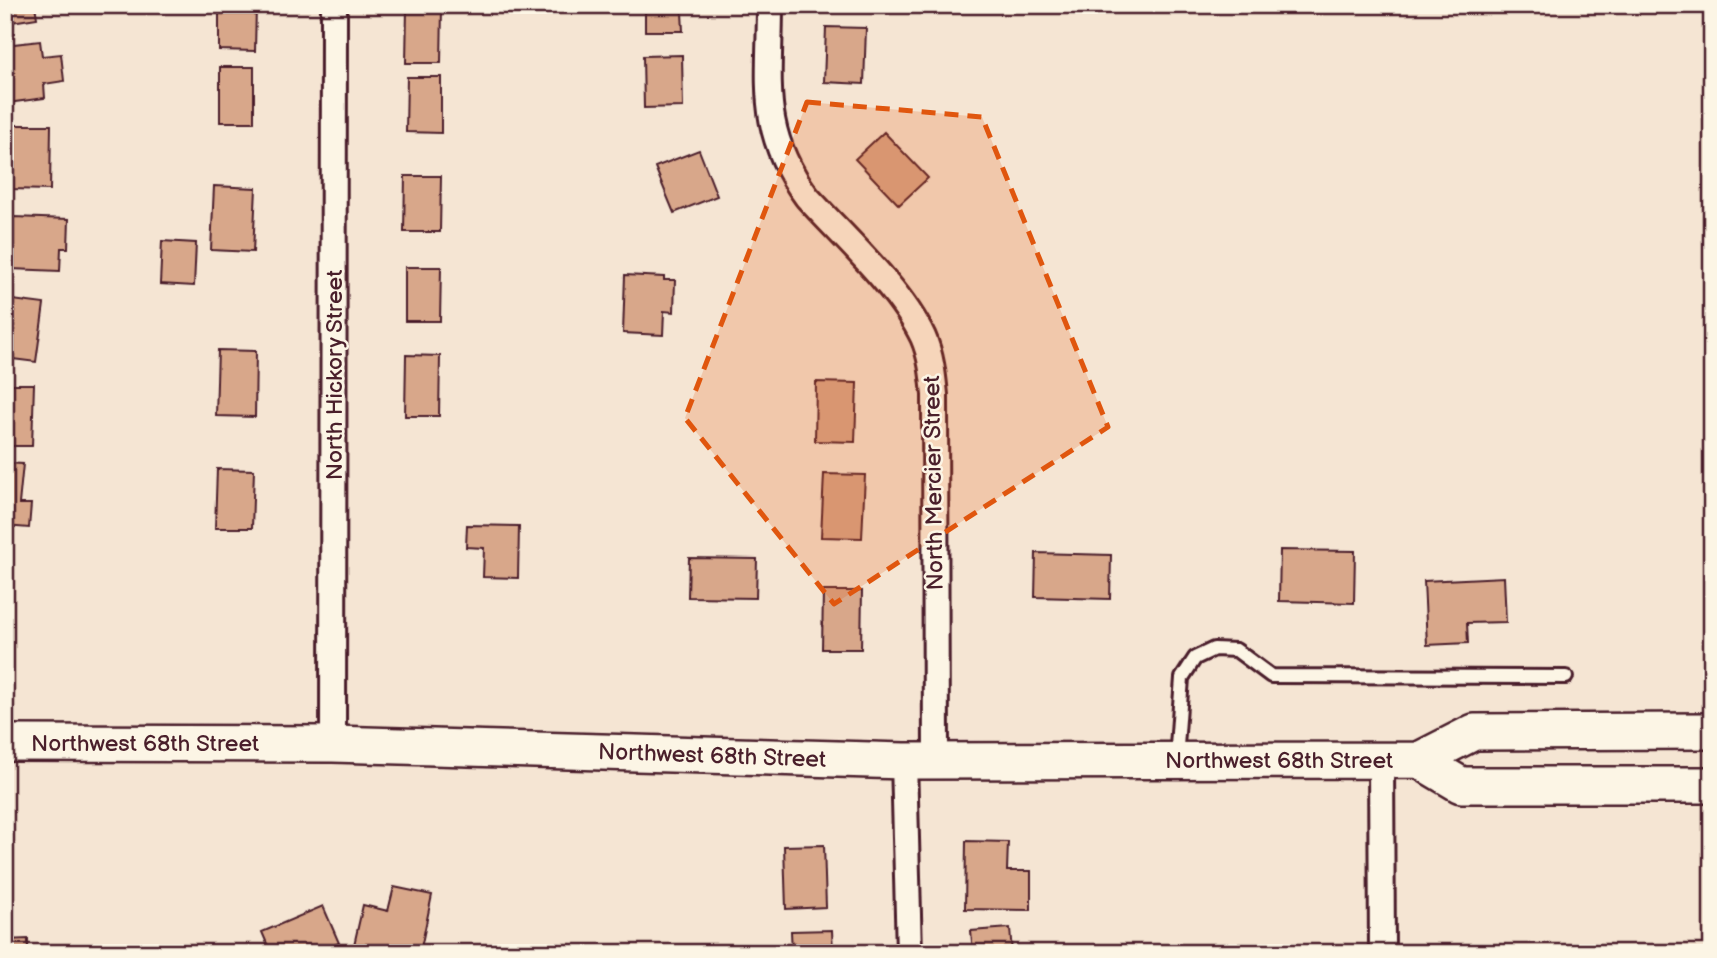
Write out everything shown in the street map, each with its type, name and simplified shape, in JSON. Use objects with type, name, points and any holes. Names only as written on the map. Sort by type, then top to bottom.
[{"type":"main road","name":"Northwest 68th Street","points":[[5,743],[334,744],[920,761],[1419,760],[1475,732],[1712,731]]},
{"type":"main road","name":"Northwest 68th Street","points":[[1419,760],[1461,785],[1712,785]]},
{"type":"street","name":"North Hickory Street","points":[[334,5],[334,744]]},
{"type":"street","name":"North Mercier Street","points":[[769,5],[769,113],[779,148],[795,181],[807,197],[906,306],[924,339],[930,357],[935,395],[909,953]]},
{"type":"street","points":[[1381,760],[1382,953]]},
{"type":"lane","points":[[1176,760],[1182,678],[1195,657],[1214,649],[1236,650],[1271,676],[1566,677]]},
{"type":"highlighted area","points":[[807,102],[982,117],[1108,427],[834,604],[685,418]]},
{"type":"building","points":[[5,5],[35,5],[37,18],[5,23]]},
{"type":"building","points":[[219,5],[256,5],[255,51],[219,50]]},
{"type":"building","points":[[645,5],[685,5],[685,11],[682,12],[683,31],[645,31]]},
{"type":"building","points":[[407,8],[442,8],[441,63],[406,63]]},
{"type":"building","points":[[826,27],[866,28],[864,84],[824,82]]},
{"type":"building","points":[[40,41],[42,56],[61,54],[64,81],[44,84],[45,98],[7,103],[5,45]]},
{"type":"building","points":[[682,55],[683,107],[644,108],[643,56]]},
{"type":"building","points":[[220,67],[254,67],[254,122],[220,122]]},
{"type":"building","points":[[407,77],[441,77],[441,133],[406,132]]},
{"type":"building","points":[[11,125],[51,125],[50,190],[11,189]]},
{"type":"building","points":[[884,132],[928,178],[899,205],[855,159]]},
{"type":"building","points":[[699,150],[717,196],[674,213],[655,167]]},
{"type":"building","points":[[405,176],[441,176],[440,232],[404,232]]},
{"type":"building","points":[[214,186],[256,188],[253,252],[211,250]]},
{"type":"building","points":[[13,217],[69,219],[68,248],[61,248],[60,271],[11,269]]},
{"type":"building","points":[[162,241],[196,243],[194,286],[160,284]]},
{"type":"building","points":[[405,267],[441,267],[440,321],[405,321]]},
{"type":"building","points":[[625,275],[675,280],[674,312],[664,311],[663,335],[623,333]]},
{"type":"building","points":[[5,299],[44,304],[36,362],[5,358]]},
{"type":"building","points":[[218,350],[256,351],[255,417],[216,416]]},
{"type":"building","points":[[406,355],[440,356],[439,416],[405,416]]},
{"type":"building","points":[[816,382],[857,383],[855,442],[815,441]]},
{"type":"building","points":[[5,384],[34,384],[32,446],[5,446]]},
{"type":"building","points":[[5,463],[23,464],[19,504],[31,504],[29,528],[5,526]]},
{"type":"building","points":[[217,469],[254,470],[252,528],[215,528]]},
{"type":"building","points":[[824,474],[865,475],[862,538],[821,537]]},
{"type":"building","points":[[467,525],[519,526],[518,578],[483,577],[484,548],[466,547]]},
{"type":"building","points":[[1280,550],[1355,551],[1354,603],[1279,601]]},
{"type":"building","points":[[1036,553],[1111,555],[1110,599],[1035,597]]},
{"type":"building","points":[[689,558],[757,559],[756,598],[688,597]]},
{"type":"building","points":[[1504,577],[1506,622],[1467,623],[1468,643],[1427,645],[1424,581]]},
{"type":"building","points":[[823,591],[862,591],[861,649],[822,649]]},
{"type":"building","points":[[966,841],[1008,842],[1007,871],[1031,871],[1031,910],[965,909]]},
{"type":"building","points":[[824,845],[826,907],[786,909],[784,846]]},
{"type":"building","points":[[394,887],[432,895],[420,953],[389,953],[354,945],[363,905],[388,911]]},
{"type":"building","points":[[323,906],[339,943],[317,953],[271,953],[262,932]]},
{"type":"building","points":[[1010,928],[1012,953],[973,953],[971,931]]},
{"type":"building","points":[[832,930],[833,953],[792,953],[791,931]]},
{"type":"building","points":[[28,939],[28,953],[5,953],[5,940]]}]
